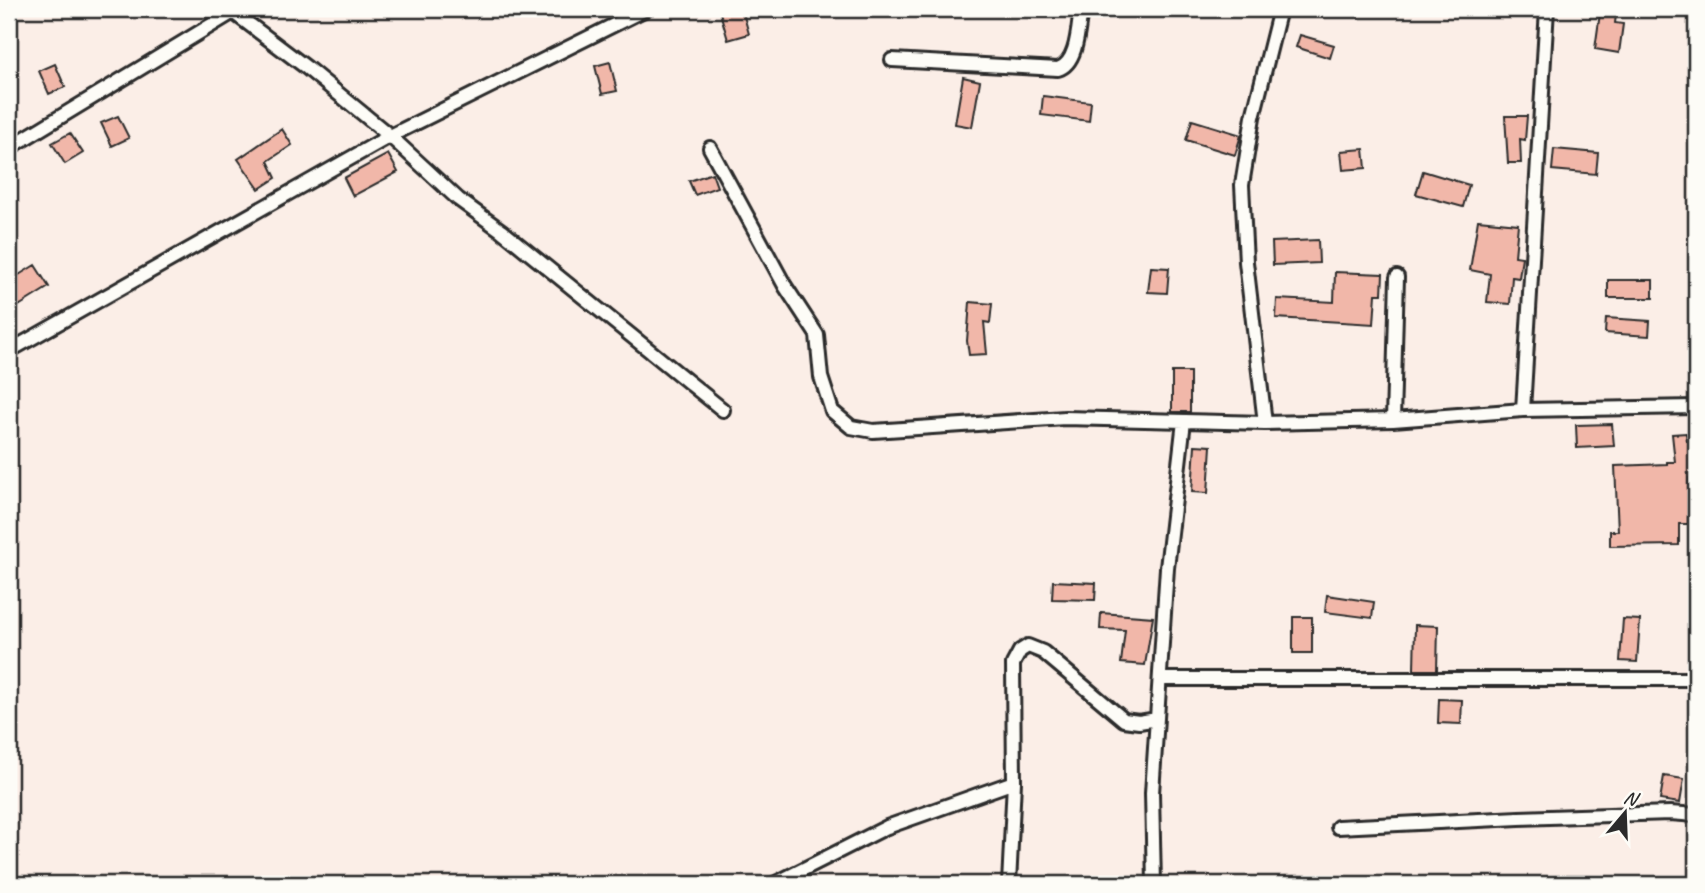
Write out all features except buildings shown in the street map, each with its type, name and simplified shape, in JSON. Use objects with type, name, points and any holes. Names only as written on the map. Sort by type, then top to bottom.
[{"type":"street","points":[[9,351],[390,136],[646,9]]},
{"type":"street","points":[[892,60],[1058,69],[1065,67],[1071,60],[1082,9]]},
{"type":"street","points":[[1265,423],[1246,262],[1241,185],[1253,117],[1280,9]]},
{"type":"street","points":[[1523,410],[1547,9]]},
{"type":"street","points":[[9,148],[233,10],[390,136],[458,200],[502,231],[723,410]]},
{"type":"street","points":[[710,148],[785,286],[817,335],[821,377],[832,411],[851,427],[873,430],[1065,418],[1265,423],[1393,420],[1523,410],[1696,407]]},
{"type":"street","points":[[1393,420],[1397,277]]},
{"type":"street","points":[[1154,884],[1152,793],[1167,568],[1184,421]]},
{"type":"street","points":[[1009,884],[1014,782],[1013,664],[1020,651],[1028,646],[1043,652],[1124,720],[1139,722],[1157,719]]},
{"type":"street","points":[[1160,679],[1696,679]]},
{"type":"street","points":[[774,884],[887,827],[1014,782]]},
{"type":"street","points":[[1338,827],[1519,818],[1670,813],[1696,815]]}]
